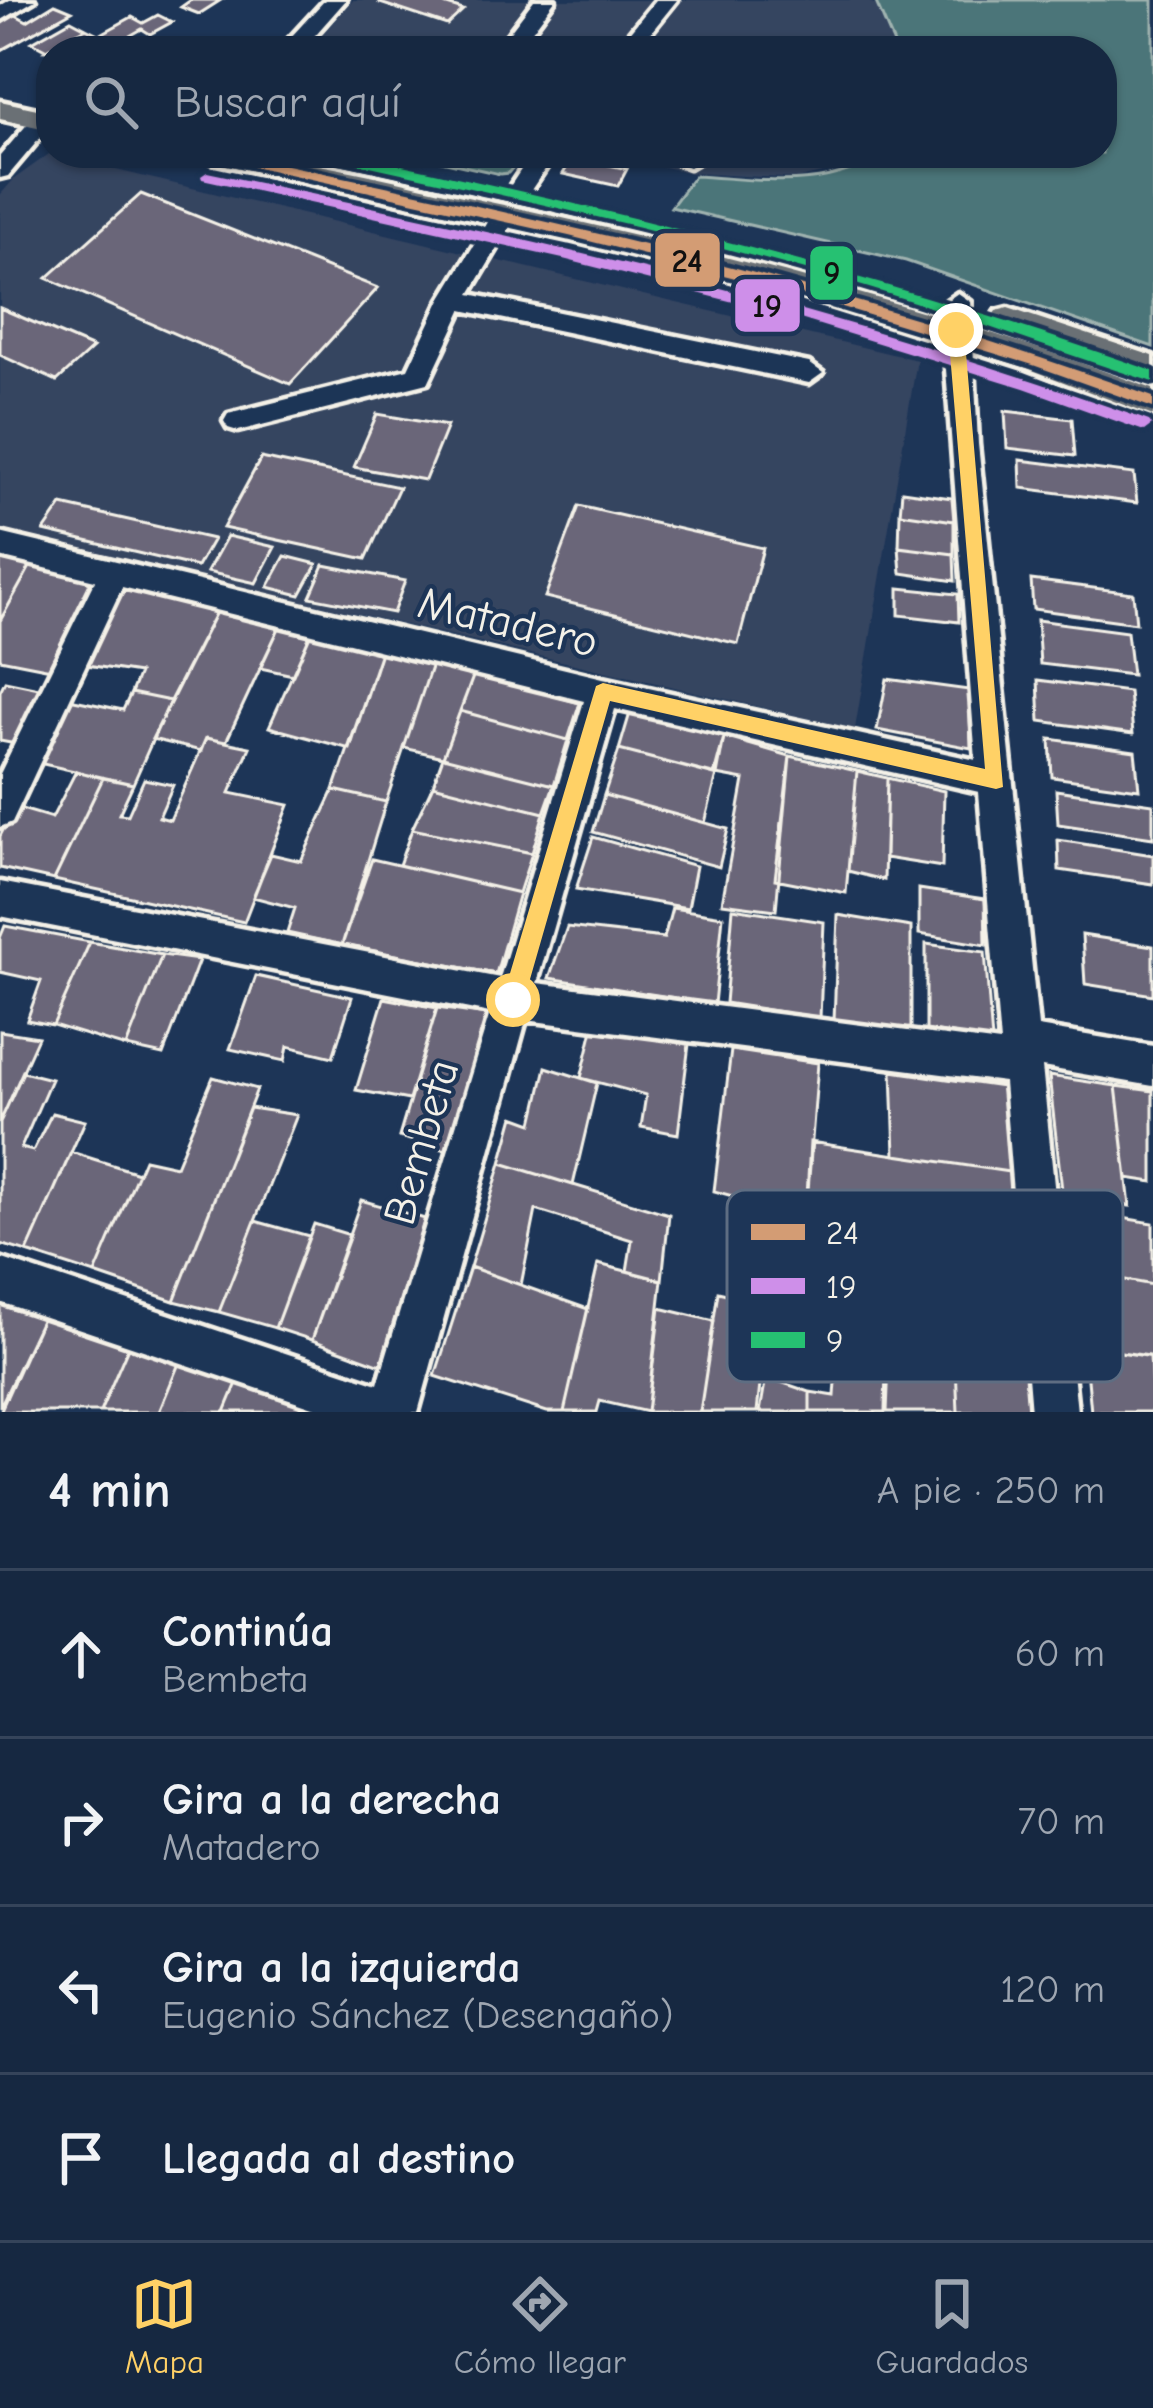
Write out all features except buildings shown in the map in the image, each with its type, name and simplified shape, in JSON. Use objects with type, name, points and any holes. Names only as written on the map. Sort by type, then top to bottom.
[{"type":"main road","points":[[0,87],[36,105]]},
{"type":"main road","points":[[0,110],[36,111]]},
{"type":"main road","points":[[302,168],[512,203]]},
{"type":"main road","points":[[394,168],[738,269],[957,316],[1153,369]]},
{"type":"main road","points":[[957,316],[1153,403]]},
{"type":"street","points":[[0,15],[25,0]]},
{"type":"street","points":[[303,36],[336,0]]},
{"type":"street","points":[[517,36],[545,0]]},
{"type":"street","points":[[637,36],[667,0]]},
{"type":"street","points":[[0,171],[36,128]]},
{"type":"street","points":[[238,421],[418,376],[454,299],[534,168]]},
{"type":"street","points":[[454,299],[809,373]]},
{"type":"street","points":[[957,316],[1034,1190]]},
{"type":"street","name":"Matadero","points":[[0,545],[603,692],[996,780]]},
{"type":"street","points":[[0,811],[113,574]]},
{"type":"street","name":"Bembeta","points":[[393,1412],[603,692]]},
{"type":"street","points":[[0,899],[513,1000],[1153,1066]]},
{"type":"street","points":[[0,1280],[393,1412]]},
{"type":"street","points":[[1051,1382],[1054,1412]]},
{"type":"shaded area","points":[[353,0],[866,0],[876,5],[889,36],[321,36]]},
{"type":"shaded area","points":[[36,163],[36,168],[108,168],[917,360],[855,729],[0,531],[0,195]]},
{"type":"shaded area","points":[[669,168],[843,168],[796,179]]},
{"type":"green space","points":[[875,0],[1153,0],[1153,347],[906,261],[671,207],[694,176],[791,181],[855,168],[1117,168],[1117,36],[891,36]]},
{"type":"green space","points":[[473,168],[512,168],[500,174]]},
{"type":"transit line","name":"24","points":[[281,168],[569,231],[805,291],[1038,362],[1153,403]]},
{"type":"transit line","name":"9","points":[[396,168],[848,277],[1153,377]]},
{"type":"transit line","name":"19","points":[[207,176],[563,254],[798,314],[1030,384],[1144,425]]},
{"type":"route","points":[[513,1000],[603,692],[996,780],[956,330]]}]
